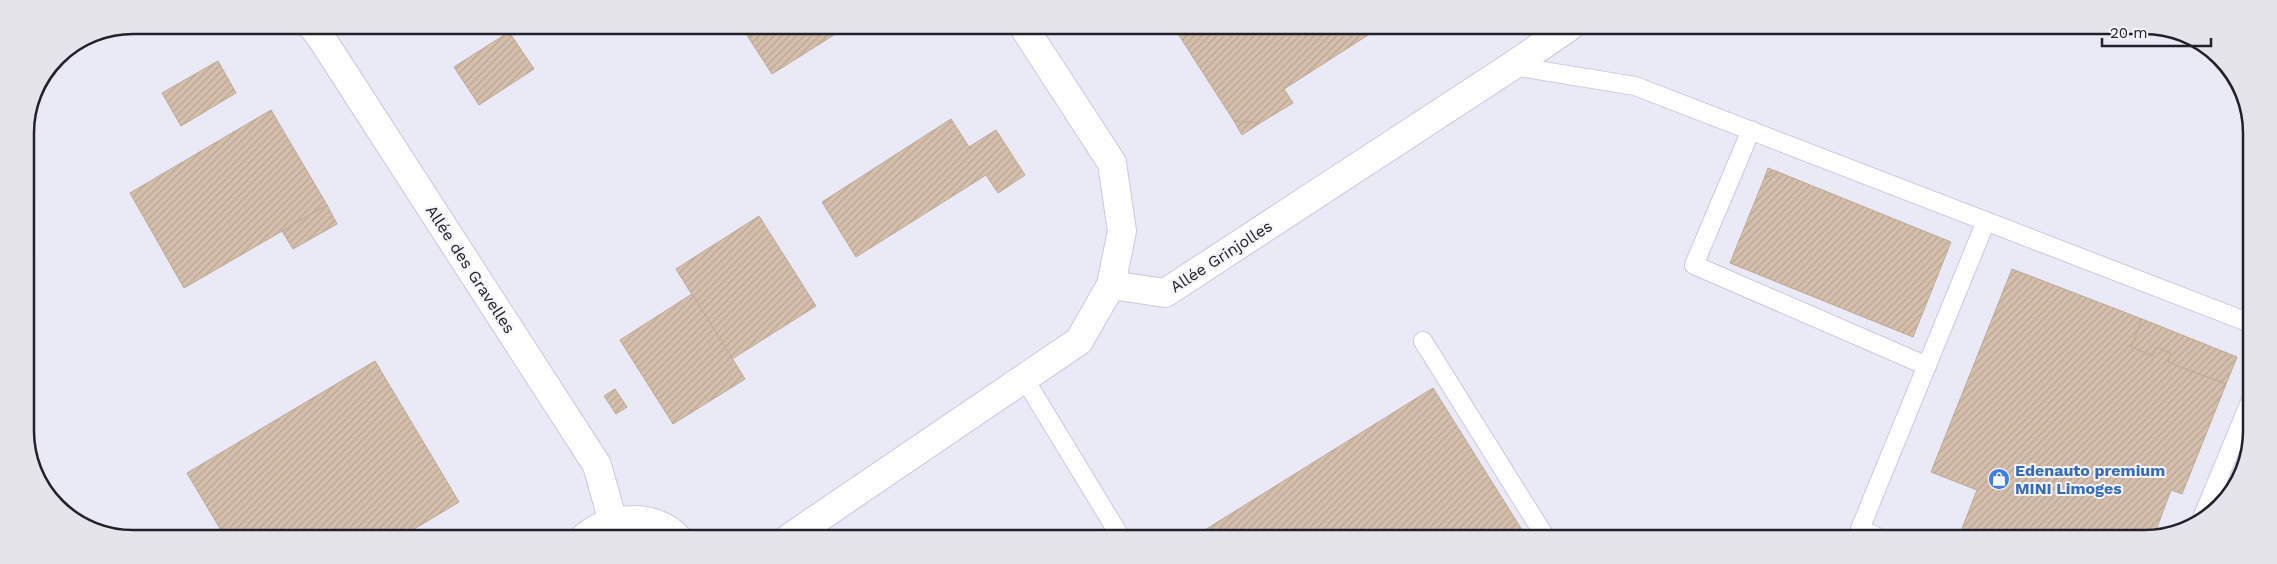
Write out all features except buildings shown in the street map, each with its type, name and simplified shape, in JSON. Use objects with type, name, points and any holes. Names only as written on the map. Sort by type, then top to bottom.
[{"type":"street","name":"Allée des Gravelles","points":[[318,34],[597,464],[613,522]]},
{"type":"street","points":[[800,530],[1079,341],[1111,285],[1122,231],[1112,163],[1028,34]]},
{"type":"street","name":"Allée Grinjolles","points":[[1111,285],[1165,294],[1512,66],[1558,34]]},
{"type":"street","points":[[594,530],[613,522],[634,520],[655,524],[665,530]]},
{"type":"lane","points":[[1512,66],[1635,86],[2243,320]]},
{"type":"lane","points":[[1750,130],[1694,265],[1927,366]]},
{"type":"lane","points":[[1862,530],[1860,529],[1986,221]]},
{"type":"lane","points":[[1423,341],[1541,530]]},
{"type":"lane","points":[[1024,378],[1116,530]]},
{"type":"lane","points":[[2206,508],[2243,419]]},
{"type":"shaded area","points":[[133,34],[1546,34],[1555,47],[1586,34],[2150,34],[2176,39],[2199,50],[2227,78],[2238,101],[2243,127],[2243,437],[2238,463],[2230,481],[2214,501],[2199,514],[2176,525],[2150,530],[133,530],[101,525],[73,510],[54,491],[39,463],[34,431],[34,127],[37,107],[50,78],[68,58],[83,47],[107,37]]},
{"type":"place","name":"Edenauto premium MINI Limoges","points":[[1999,479]]}]
